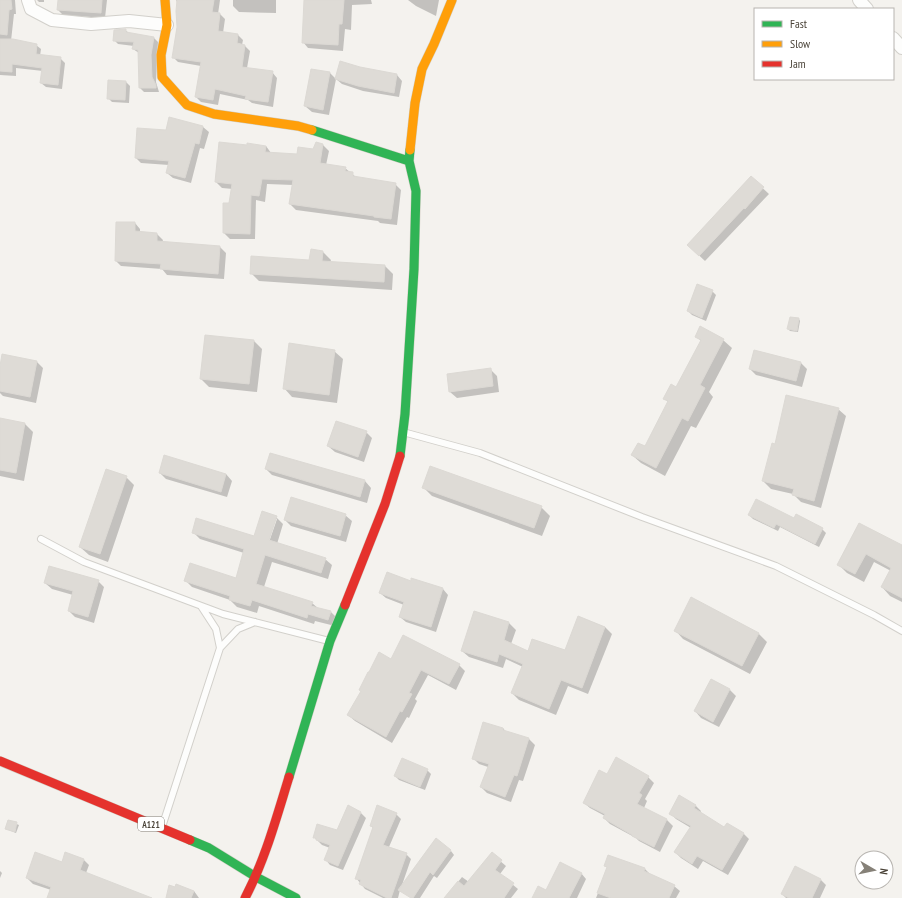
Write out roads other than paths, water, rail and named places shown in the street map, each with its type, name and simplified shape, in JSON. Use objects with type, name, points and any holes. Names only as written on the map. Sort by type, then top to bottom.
[{"type":"street","points":[[28,0],[31,9],[52,20],[92,24],[129,21],[167,25]]},
{"type":"street","points":[[165,0],[167,25],[161,55],[162,77],[186,105],[214,114],[298,126],[409,161]]},
{"type":"street","points":[[245,898],[256,878],[270,840],[330,641],[392,484],[400,455],[403,432],[414,269],[416,191],[409,161],[415,103],[422,69],[452,0]]},
{"type":"street","points":[[859,0],[866,8]]},
{"type":"street","points":[[894,39],[902,48]]},
{"type":"street","name":"A121","points":[[0,761],[209,848],[256,878],[296,898]]},
{"type":"lane","points":[[403,432],[480,453],[562,484],[642,517],[776,566],[874,615],[902,631]]},
{"type":"lane","points":[[41,539],[84,562],[223,614],[330,641]]},
{"type":"lane","points":[[201,606],[216,628],[220,648]]},
{"type":"lane","points":[[162,828],[220,648],[238,629],[255,622]]}]
